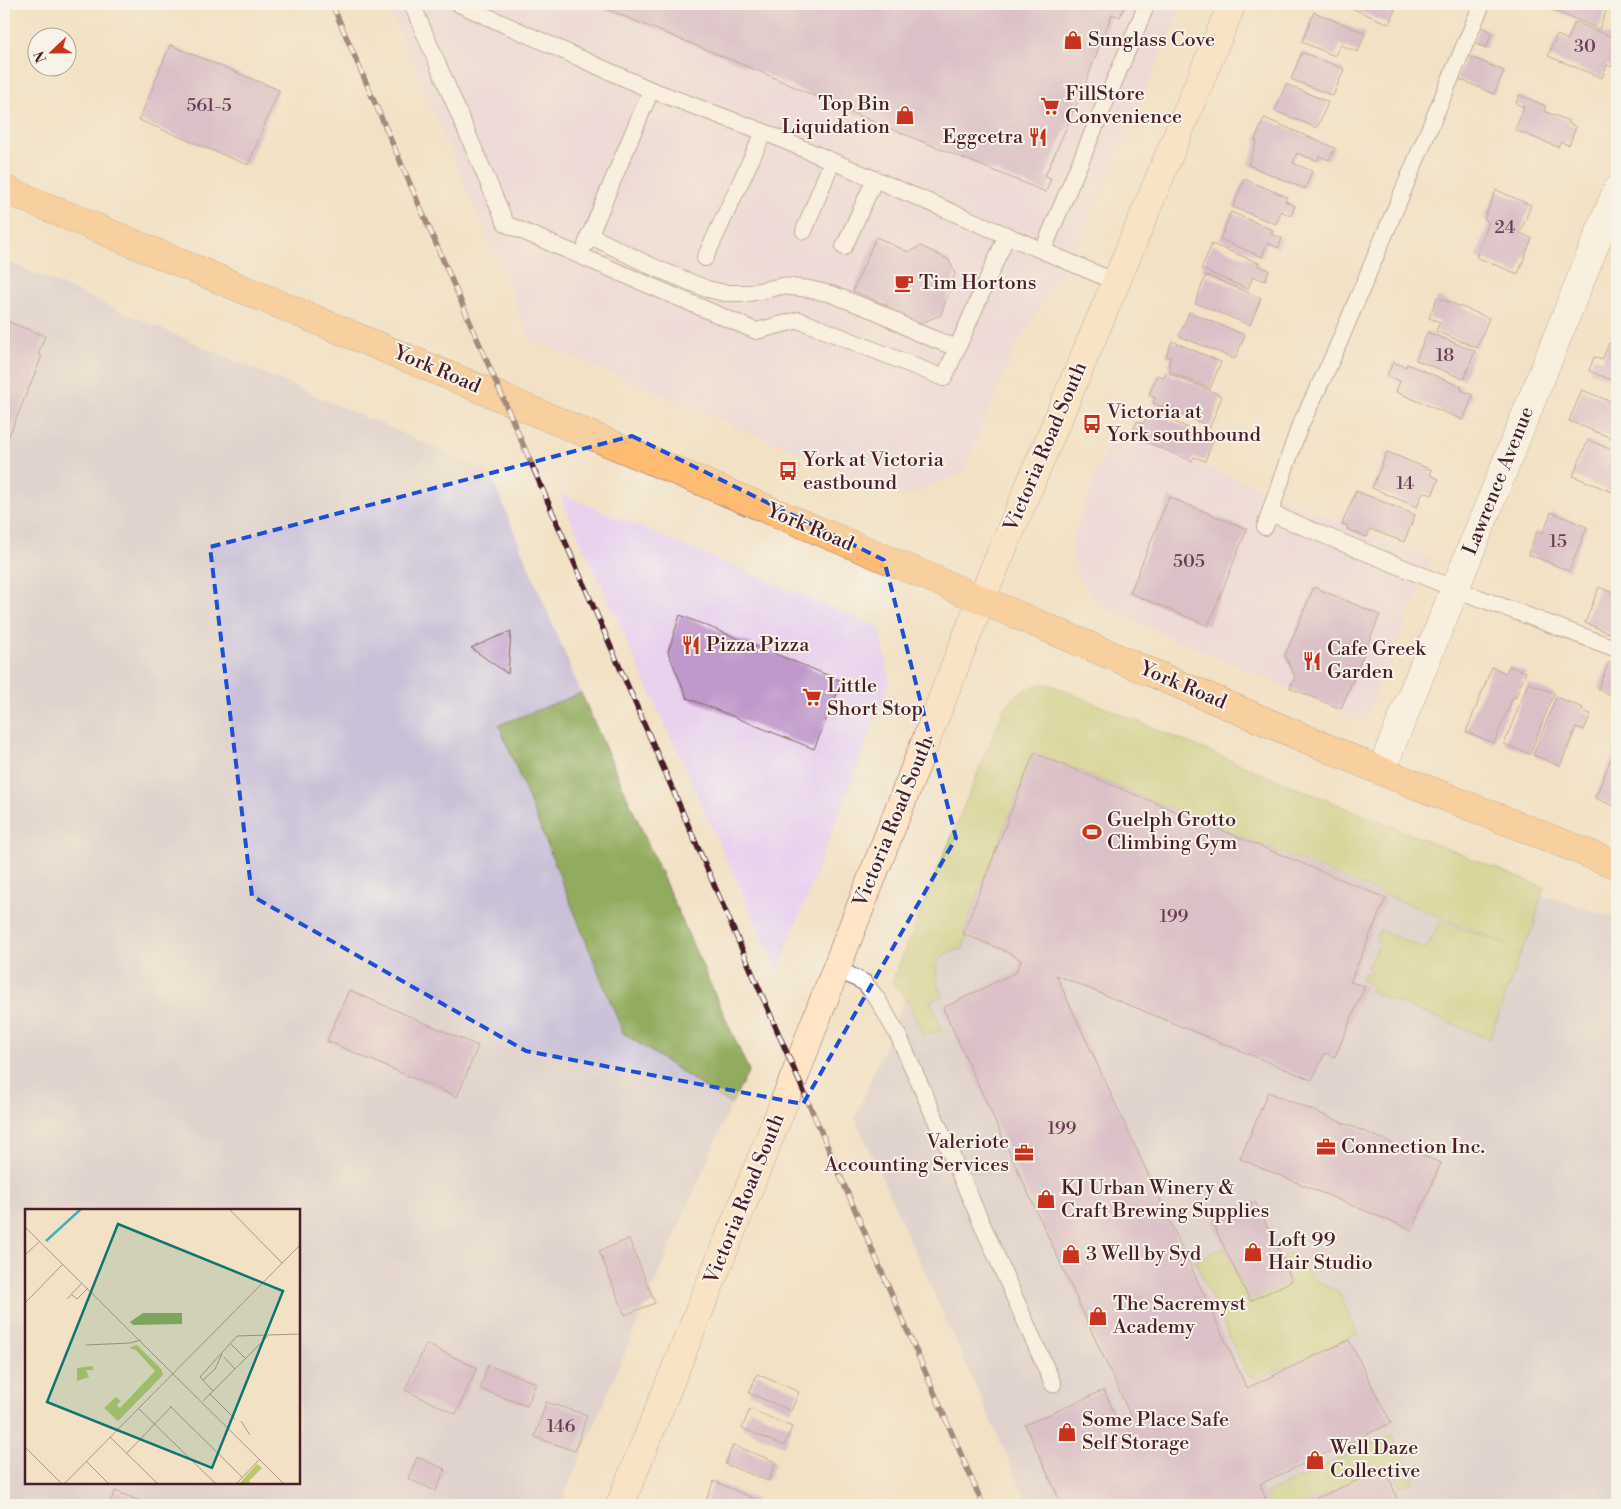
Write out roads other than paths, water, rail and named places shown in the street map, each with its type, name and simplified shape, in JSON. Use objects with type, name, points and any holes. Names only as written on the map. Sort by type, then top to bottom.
[{"type":"main road","name":"Victoria Road South","points":[[620,1505],[796,1073],[981,600],[1232,4]]},
{"type":"main road","name":"York Road","points":[[4,190],[981,600],[1380,771],[1617,865]]},
{"type":"street","name":"Lawrence Avenue","points":[[1380,771],[1617,190]]},
{"type":"lane","points":[[412,4],[506,224],[756,331],[799,320],[944,378],[1007,235]]},
{"type":"lane","points":[[459,4],[651,90],[764,132],[1116,282]]},
{"type":"lane","points":[[1043,250],[1147,4]]},
{"type":"lane","points":[[1482,4],[1332,359],[1299,428],[1267,520],[1617,649]]},
{"type":"lane","points":[[581,256],[651,90]]},
{"type":"lane","points":[[705,258],[764,132]]},
{"type":"lane","points":[[804,231],[832,161]]},
{"type":"lane","points":[[844,247],[875,179]]},
{"type":"lane","points":[[589,236],[651,266],[707,289],[725,292],[750,292],[782,286],[831,294],[878,312],[916,332],[957,348]]},
{"type":"lane","points":[[836,968],[865,983],[878,1000],[899,1037],[1053,1384]]},
{"type":"railway","points":[[332,4],[983,1505]]},
{"type":"place","name":"Sunglass Cove","points":[[1073,40]]},
{"type":"place","name":"FillStore Convenience","points":[[1050,106]]},
{"type":"place","name":"Top Bin Liquidation","points":[[905,115]]},
{"type":"place","name":"Eggcetra","points":[[1038,137]]},
{"type":"place","name":"Tim Hortons","points":[[904,283]]},
{"type":"place","name":"Victoria at York southbound","points":[[1092,424]]},
{"type":"place","name":"York at Victoria eastbound","points":[[788,471]]},
{"type":"place","name":"Pizza Pizza","points":[[691,645]]},
{"type":"place","name":"Cafe Greek Garden","points":[[1312,661]]},
{"type":"place","name":"Little Short Stop","points":[[812,697]]},
{"type":"place","name":"Guelph Grotto Climbing Gym","points":[[1092,832]]},
{"type":"place","name":"Connection Inc.","points":[[1326,1147]]},
{"type":"place","name":"Valeriote Accounting Services","points":[[1024,1153]]},
{"type":"place","name":"KJ Urban Winery & Craft Brewing Supplies","points":[[1046,1199]]},
{"type":"place","name":"Loft 99 Hair Studio","points":[[1253,1252]]},
{"type":"place","name":"3 Well by Syd","points":[[1071,1254]]},
{"type":"place","name":"The Sacremyst Academy","points":[[1098,1316]]},
{"type":"place","name":"Some Place Safe Self Storage","points":[[1067,1432]]},
{"type":"place","name":"Well Daze Collective","points":[[1315,1460]]}]
